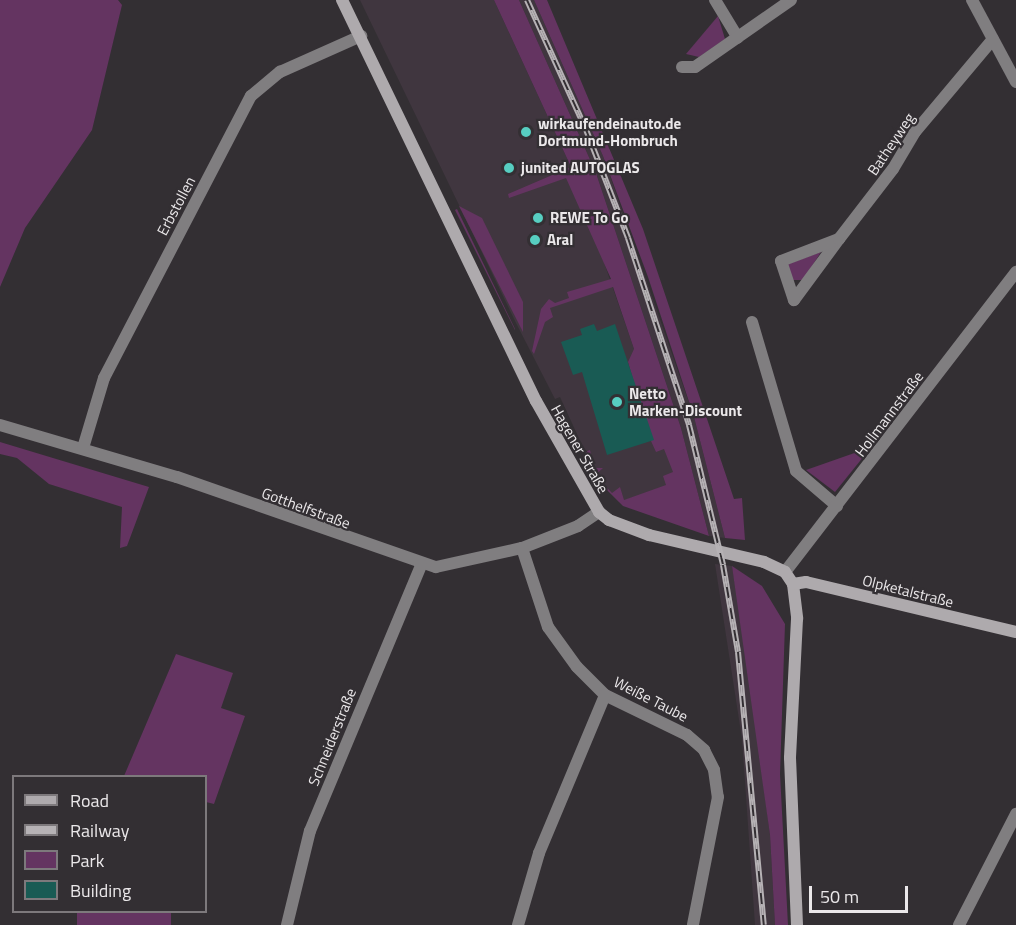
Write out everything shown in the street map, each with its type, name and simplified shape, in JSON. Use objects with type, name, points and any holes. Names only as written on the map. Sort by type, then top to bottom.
[{"type":"main road","name":"Hagener Straße","points":[[342,0],[536,401],[599,512],[649,535],[739,554],[785,572]]},
{"type":"main road","points":[[785,572],[793,584],[797,618],[790,758],[797,925]]},
{"type":"main road","name":"Olpketalstraße","points":[[793,584],[806,582],[1016,633]]},
{"type":"street","points":[[714,0],[738,38]]},
{"type":"street","points":[[682,67],[695,67],[792,0]]},
{"type":"street","points":[[972,0],[1016,82]]},
{"type":"street","name":"Erbstollen","points":[[83,448],[104,378],[250,96],[280,72],[361,36]]},
{"type":"street","name":"Batheyweg","points":[[839,239],[781,261],[794,300],[893,170],[915,132],[993,39]]},
{"type":"street","name":"Hollmannstraße","points":[[785,572],[1016,272]]},
{"type":"street","points":[[752,322],[796,471],[837,506]]},
{"type":"street","name":"Gotthelfstraße","points":[[0,425],[177,477],[421,565],[458,565],[522,548],[578,526],[599,512]]},
{"type":"street","name":"Weiße Taube","points":[[522,548],[548,627],[605,695],[687,735],[704,750],[714,770],[718,797],[693,925]]},
{"type":"street","name":"Schneiderstraße","points":[[287,925],[310,831],[421,565]]},
{"type":"street","points":[[518,925],[539,853],[605,695]]},
{"type":"street","points":[[959,925],[1014,820]]},
{"type":"shaded area","points":[[360,0],[494,0],[571,167],[680,482],[619,502],[599,482],[560,397],[555,399],[516,323]]},
{"type":"shaded area","points":[[519,0],[534,0],[603,156],[694,417],[725,538],[709,536],[681,428],[596,173]]},
{"type":"shaded area","points":[[715,564],[732,566],[747,652],[770,835],[775,925],[755,925],[742,739]]},
{"type":"green space","points":[[0,0],[118,0],[122,5],[92,130],[25,228],[0,287]]},
{"type":"green space","points":[[494,0],[519,0],[596,173],[681,428],[709,536],[623,506],[595,475],[612,493],[620,487],[624,500],[666,485],[663,476],[673,472],[664,449],[656,452],[651,441],[628,362],[634,349],[613,287],[550,308],[553,317],[545,322],[534,354],[532,351],[541,309],[549,299],[555,303],[569,298],[567,292],[611,279],[566,178],[509,198],[508,194],[571,167]]},
{"type":"green space","points":[[534,0],[547,0],[643,229],[734,499],[742,498],[745,540],[725,538],[694,417],[648,277],[603,156]]},
{"type":"green space","points":[[718,16],[725,39],[699,57],[686,54]]},
{"type":"green space","points":[[459,206],[482,218],[523,302],[523,332]]},
{"type":"green space","points":[[457,209],[515,329],[515,330],[455,210]]},
{"type":"green space","points":[[821,252],[803,280],[792,280],[788,264]]},
{"type":"green space","points":[[0,442],[149,487],[127,546],[120,548],[122,507],[49,484],[17,458],[0,454]]},
{"type":"green space","points":[[590,450],[594,468],[603,468],[595,475],[585,452]]},
{"type":"green space","points":[[863,450],[864,456],[835,492],[806,470]]},
{"type":"green space","points":[[732,566],[762,586],[785,624],[780,774],[788,925],[775,925],[770,835]]},
{"type":"green space","points":[[176,654],[233,673],[221,708],[245,716],[214,804],[207,802],[207,775],[124,775]]},
{"type":"green space","points":[[77,913],[171,913],[171,925],[77,925]]},
{"type":"building","name":"Netto Marken-Discount","points":[[594,324],[597,331],[615,324],[654,440],[607,455],[582,372],[573,375],[561,342],[582,335],[580,329]]},
{"type":"railway","points":[[527,0],[585,127],[628,238],[689,425],[723,565],[738,652],[764,925]]},
{"type":"place","name":"wirkaufendeinauto.de Dortmund-Hombruch","points":[[526,132]]},
{"type":"place","name":"junited AUTOGLAS","points":[[509,168]]},
{"type":"place","name":"REWE To Go","points":[[538,218]]},
{"type":"place","name":"Aral","points":[[535,240]]},
{"type":"place","name":"Netto Marken-Discount","points":[[617,402]]}]
